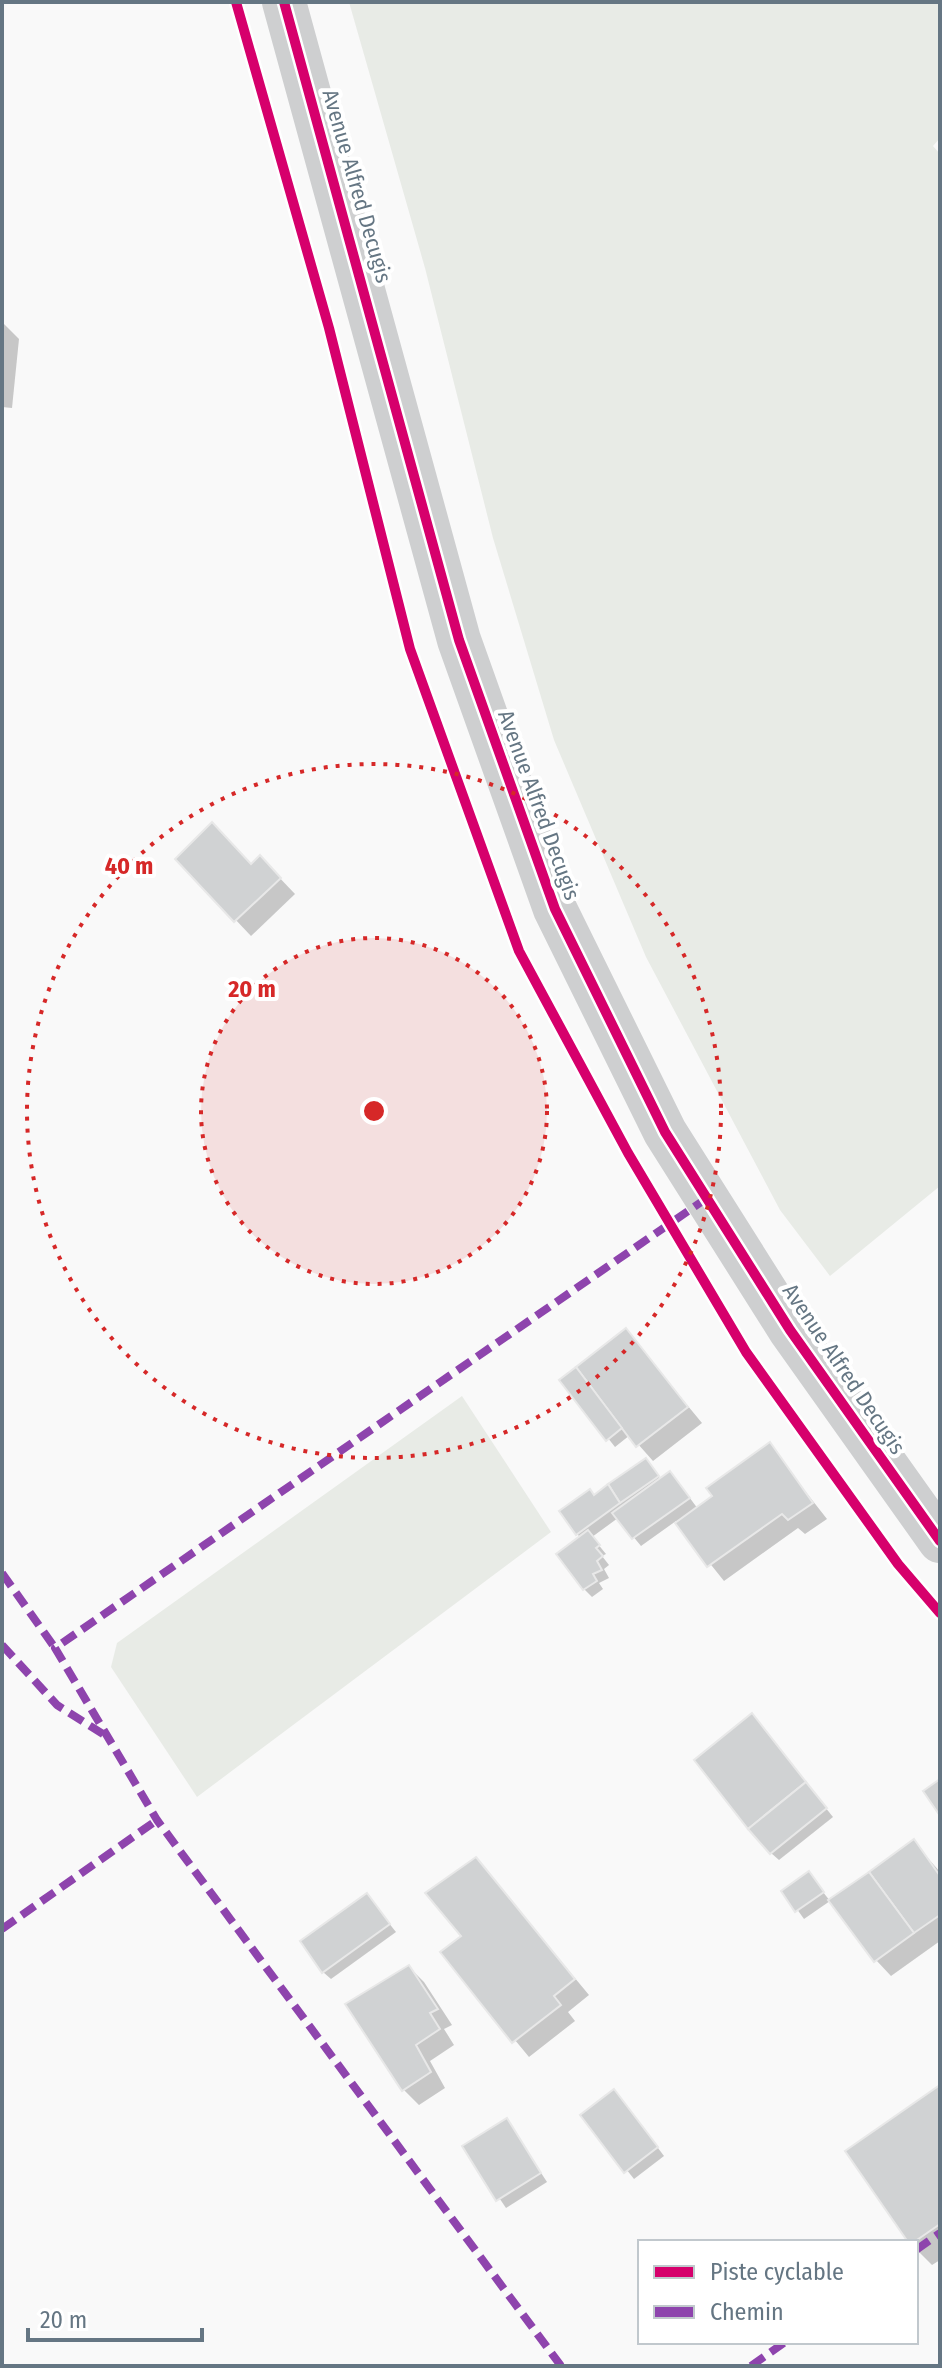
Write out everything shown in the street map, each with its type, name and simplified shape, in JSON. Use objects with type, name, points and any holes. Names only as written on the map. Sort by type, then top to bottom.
[{"type":"street","name":"Avenue Alfred Decugis","points":[[284,2],[459,640],[555,909],[665,1132],[790,1330],[940,1541]]},
{"type":"shaded area","points":[[349,2],[940,2],[940,138],[933,146],[940,154],[940,1186],[830,1276],[780,1210],[646,957],[554,740],[493,538],[425,268]]},
{"type":"shaded area","points":[[462,1396],[551,1532],[197,1797],[111,1667],[117,1643]]},
{"type":"building","points":[[212,822],[251,864],[260,855],[281,878],[234,922],[175,859]]},
{"type":"building","points":[[626,1328],[688,1407],[636,1447],[576,1367]]},
{"type":"building","points":[[576,1367],[622,1428],[606,1441],[559,1380]]},
{"type":"building","points":[[770,1442],[813,1503],[788,1520],[782,1514],[707,1567],[675,1523],[712,1496],[706,1488]]},
{"type":"building","points":[[646,1458],[659,1476],[620,1503],[608,1484]]},
{"type":"building","points":[[670,1471],[690,1498],[632,1539],[612,1513]]},
{"type":"building","points":[[608,1484],[620,1503],[576,1535],[559,1511],[590,1489],[594,1495]]},
{"type":"building","points":[[588,1530],[600,1545],[596,1548],[603,1556],[597,1561],[602,1570],[593,1574],[597,1581],[583,1590],[556,1554]]},
{"type":"building","points":[[752,1713],[806,1782],[748,1829],[694,1760]]},
{"type":"building","points":[[940,1779],[940,1811],[938,1813],[923,1791]]},
{"type":"building","points":[[806,1782],[827,1808],[770,1854],[748,1829]]},
{"type":"building","points":[[914,1839],[940,1876],[940,1915],[914,1933],[869,1872]]},
{"type":"building","points":[[476,1857],[575,1979],[554,1996],[561,2005],[512,2043],[440,1952],[461,1936],[425,1893]]},
{"type":"building","points":[[809,1871],[824,1892],[795,1912],[781,1891]]},
{"type":"building","points":[[869,1872],[914,1933],[874,1962],[828,1900]]},
{"type":"building","points":[[367,1893],[390,1924],[322,1973],[300,1941]]},
{"type":"building","points":[[409,1965],[438,2009],[430,2013],[440,2029],[416,2045],[431,2072],[402,2091],[345,2004]]},
{"type":"building","points":[[940,2085],[940,2224],[917,2240],[907,2240],[845,2151]]},
{"type":"building","points":[[614,2089],[658,2147],[624,2173],[580,2115]]},
{"type":"building","points":[[507,2118],[541,2173],[496,2201],[462,2146]]},
{"type":"marked path","points":[[561,2366],[157,1820],[55,1648],[707,1198]]},
{"type":"marked path","points":[[2,1573],[55,1648]]},
{"type":"marked path","points":[[2,1645],[57,1705],[106,1736]]},
{"type":"marked path","points":[[2,1929],[157,1820]]},
{"type":"marked path","points":[[918,2249],[940,2233]]},
{"type":"marked path","points":[[751,2366],[782,2344]]},
{"type":"cycle path","points":[[236,2],[329,328],[410,649],[519,951],[628,1153],[746,1352],[898,1564],[940,1613]]},
{"type":"cycle path","points":[[284,2],[459,640],[555,909],[665,1132],[790,1330],[940,1541]]}]
